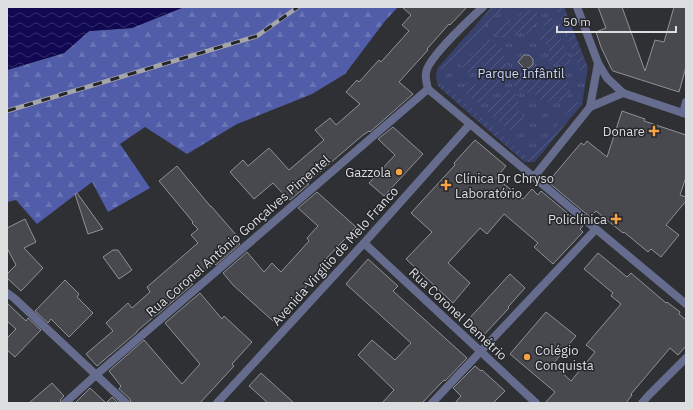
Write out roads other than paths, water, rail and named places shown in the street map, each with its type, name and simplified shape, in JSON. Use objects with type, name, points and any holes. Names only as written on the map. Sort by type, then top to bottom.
[{"type":"street","points":[[484,7],[429,64],[426,73],[428,89],[686,304]]},
{"type":"street","points":[[577,7],[598,63],[607,78],[623,93],[684,114],[686,102]]},
{"type":"street","points":[[590,108],[598,63]]},
{"type":"street","name":"Rua Coronel Antônio Gonçalves Pimentel","points":[[65,403],[96,374],[428,89]]},
{"type":"street","points":[[534,178],[590,108],[623,93]]},
{"type":"street","name":"Avenida Virgílio de Melo Franco","points":[[217,403],[364,243],[470,124]]},
{"type":"street","points":[[432,403],[596,229]]},
{"type":"street","name":"Rua Coronel Demétrio","points":[[364,243],[536,403]]},
{"type":"street","points":[[7,293],[126,403]]},
{"type":"street","points":[[642,403],[686,358]]},
{"type":"water","points":[[7,7],[184,7],[132,28],[89,31],[64,53],[7,70]]},
{"type":"railway","points":[[7,111],[257,36],[298,7]]},
{"type":"place","name":"Donare","points":[[654,131]]},
{"type":"place","name":"Gazzola","points":[[399,172]]},
{"type":"place","name":"Clínica Dr Chryso Laboratório","points":[[446,185]]},
{"type":"place","name":"Policlínica","points":[[616,219]]},
{"type":"place","name":"Colégio Conquista","points":[[527,357]]},
{"type":"park label","name":"Parque Infântil","points":[[521,73]]}]
